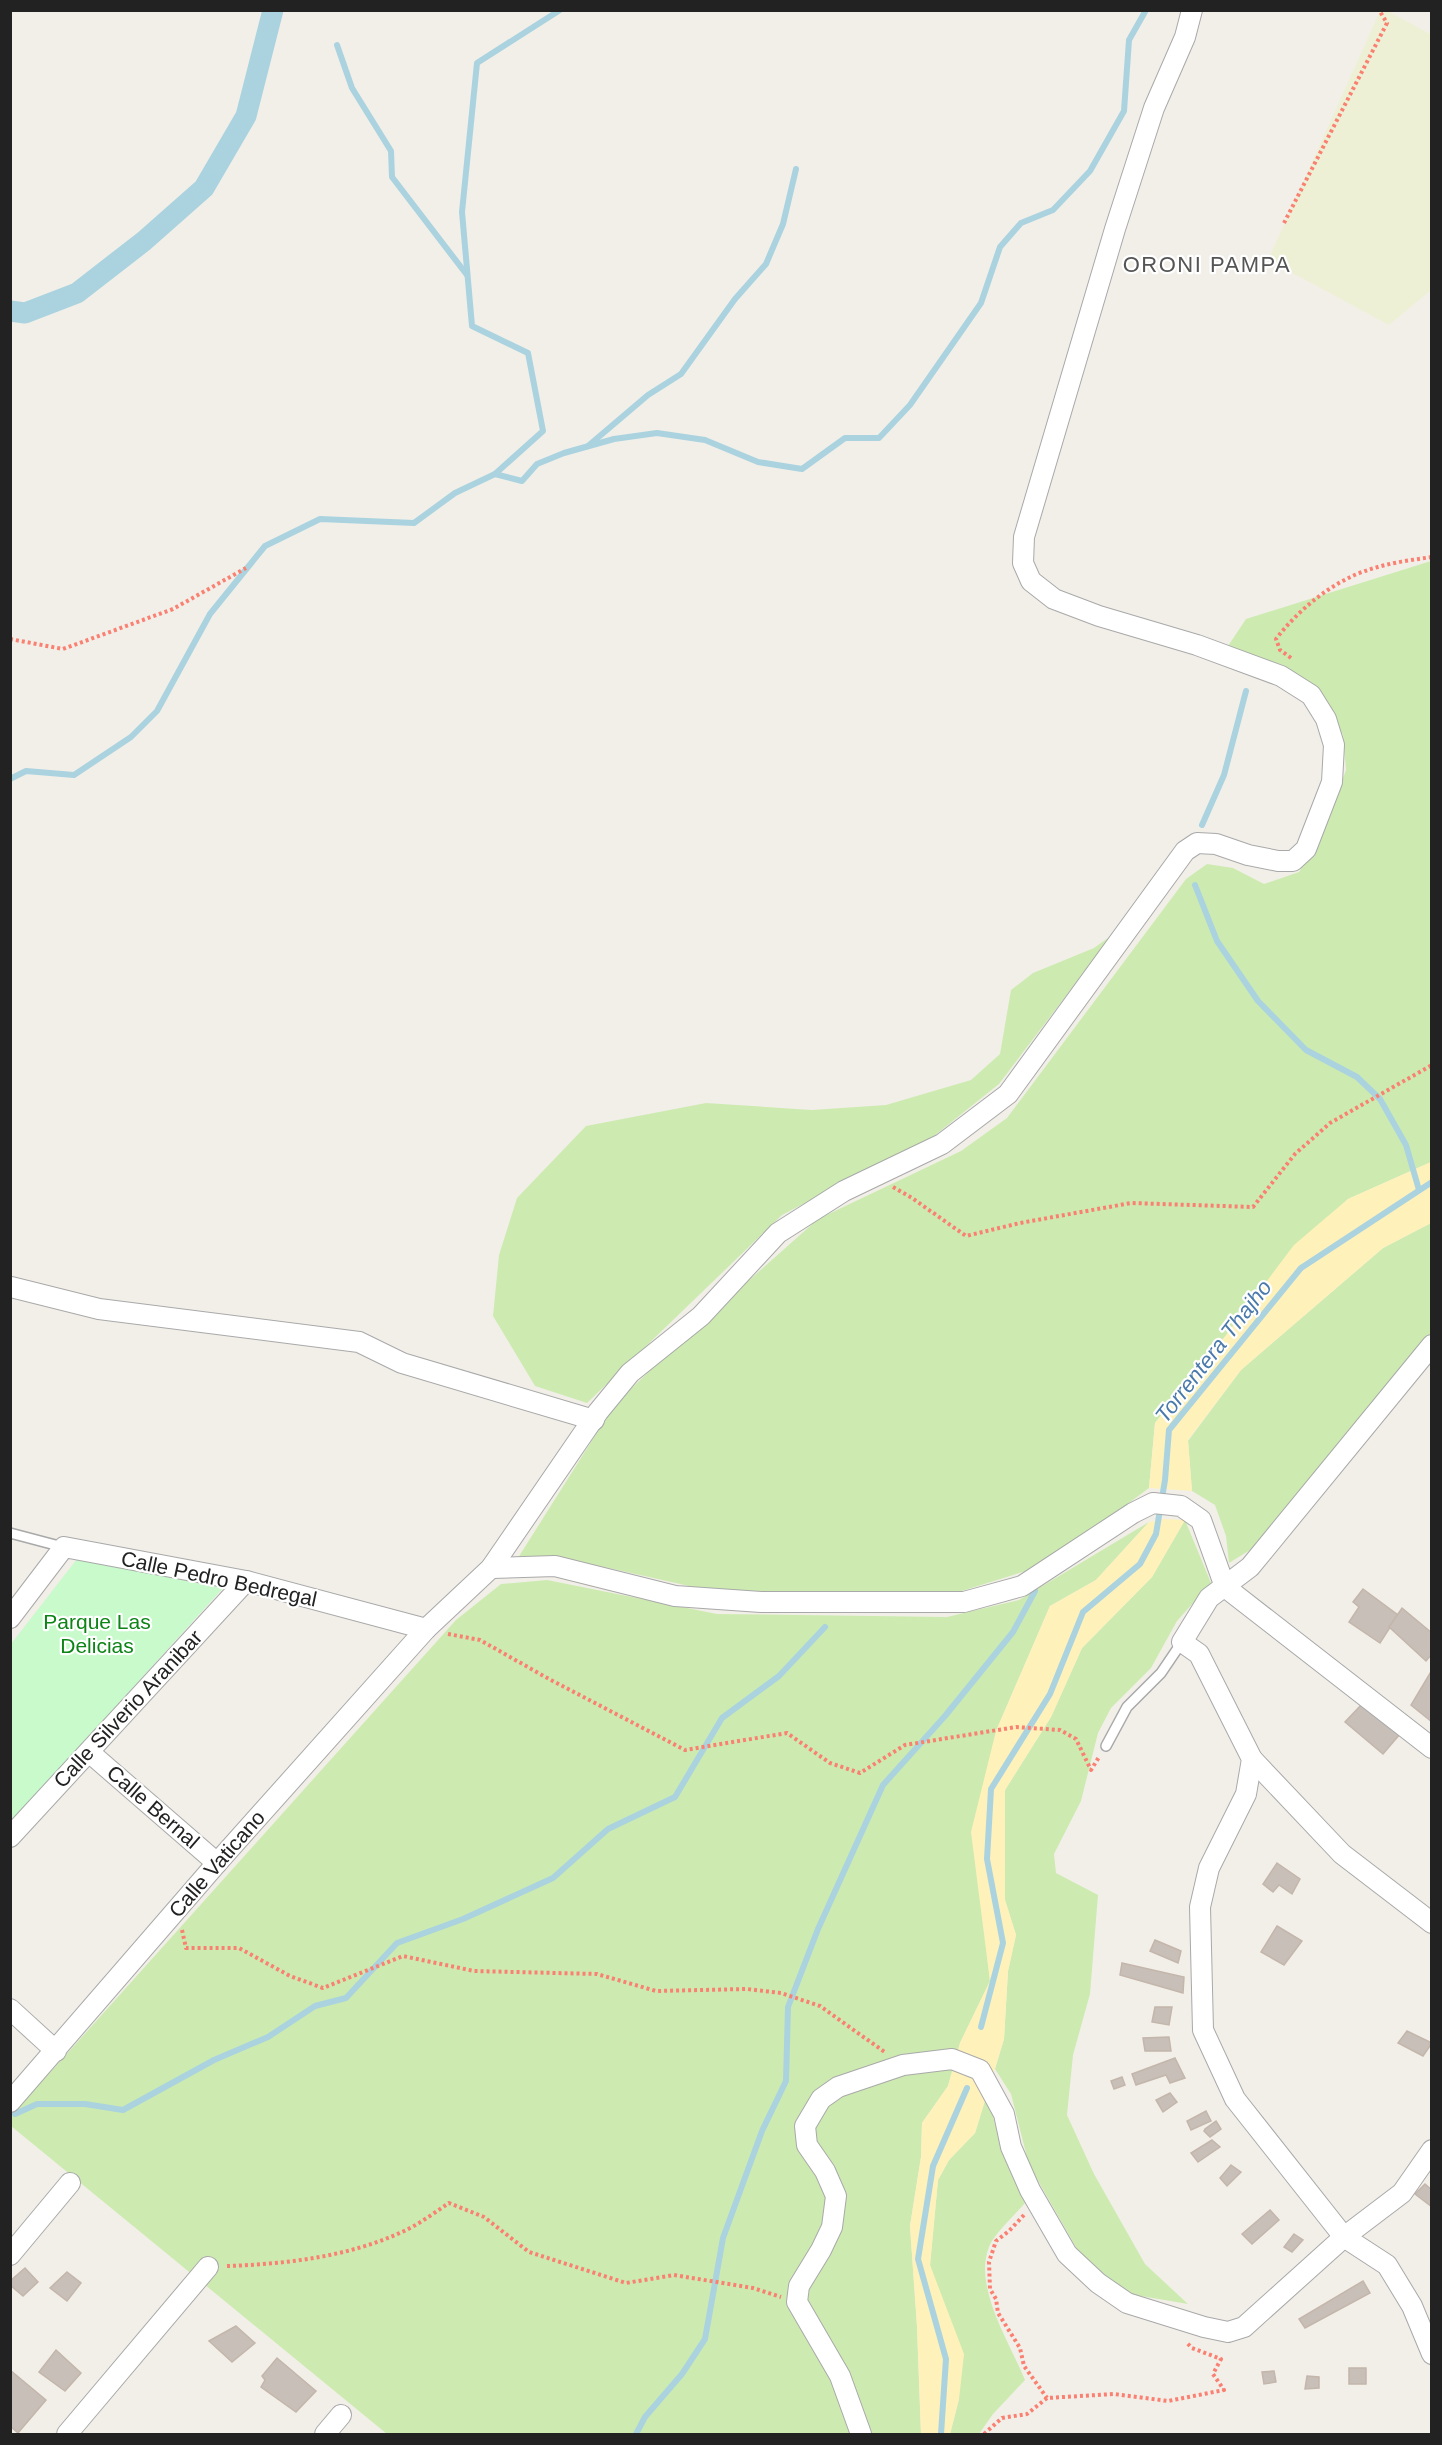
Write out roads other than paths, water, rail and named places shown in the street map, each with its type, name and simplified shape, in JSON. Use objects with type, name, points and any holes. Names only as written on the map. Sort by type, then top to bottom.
[{"type":"street","name":"Calle Vaticano","points":[[10,2102],[217,1863],[426,1629],[491,1568],[594,1420],[630,1374],[701,1316],[778,1233],[844,1191],[942,1144],[1008,1094],[1185,851],[1197,843],[1216,844],[1248,855],[1278,861],[1293,861],[1306,849],[1332,782],[1334,745],[1326,719],[1311,694],[1281,676],[1197,645],[1054,599],[1031,581],[1023,563],[1024,537],[1115,229],[1154,108],[1185,38],[1192,10]]},
{"type":"street","points":[[11,1287],[99,1309],[359,1342],[402,1364],[594,1420]]},
{"type":"street","points":[[1431,1345],[1250,1567],[1209,1598],[1182,1642],[1199,1654],[1252,1759],[1342,1854],[1431,1923]]},
{"type":"street","points":[[491,1568],[555,1566],[686,1597],[761,1602],[964,1602],[1022,1586],[1152,1503],[1181,1506],[1200,1520],[1225,1587],[1431,1748]]},
{"type":"street","points":[[10,1618],[64,1547]]},
{"type":"street","name":"Calle Pedro Bedregal","points":[[64,1547],[246,1581],[426,1629]]},
{"type":"street","name":"Calle Silverio Aranibar","points":[[10,1837],[246,1581]]},
{"type":"street","name":"Calle Bernal","points":[[89,1752],[217,1863]]},
{"type":"street","points":[[1252,1759],[1246,1794],[1209,1868],[1200,1907],[1203,2030],[1235,2099],[1344,2237],[1387,2265],[1412,2306],[1431,2354]]},
{"type":"street","points":[[10,2009],[56,2051]]},
{"type":"street","points":[[861,2434],[840,2376],[797,2302],[799,2286],[832,2227],[836,2196],[825,2170],[807,2145],[805,2126],[821,2099],[838,2087],[903,2065],[952,2059],[980,2070],[1004,2114],[1011,2147],[1036,2200],[1067,2254],[1098,2283],[1127,2303],[1228,2332],[1244,2327],[1344,2237],[1402,2193],[1431,2150]]},
{"type":"street","points":[[10,2255],[70,2183]]},
{"type":"street","points":[[67,2434],[208,2267]]},
{"type":"street","points":[[325,2434],[341,2415]]},
{"type":"lane","name":"Calle Pedro Bedregal","points":[[10,1533],[64,1547]]},
{"type":"lane","points":[[1106,1746],[1127,1707],[1161,1672],[1182,1642]]},
{"type":"waterway","points":[[10,311],[25,313],[77,293],[144,241],[204,188],[246,116],[273,10]]},
{"type":"waterway","points":[[10,779],[26,771],[74,775],[131,737],[157,711],[210,614],[265,546],[320,519],[414,523],[455,493],[495,474],[543,431],[528,353],[472,326],[462,212],[477,63],[560,10]]},
{"type":"waterway","points":[[495,474],[522,481],[537,464],[564,453],[614,439],[657,433],[705,440],[758,462],[802,469],[845,438],[879,438],[910,405],[981,303],[1000,247],[1021,223],[1053,210],[1090,171],[1124,111],[1129,40],[1146,10]]},
{"type":"waterway","points":[[337,45],[352,88],[391,151],[392,177],[467,275]]},
{"type":"waterway","points":[[588,446],[648,395],[681,374],[735,299],[766,264],[783,224],[796,169]]},
{"type":"waterway","points":[[1202,825],[1224,775],[1246,691]]},
{"type":"waterway","points":[[1195,885],[1217,941],[1258,1001],[1306,1050],[1357,1077],[1380,1099],[1406,1145],[1419,1190]]},
{"type":"waterway","name":"Torrentera Thajho","points":[[981,2027],[1003,1943],[987,1859],[991,1789],[1050,1694],[1083,1612],[1140,1564],[1156,1534],[1165,1480],[1169,1430],[1301,1268],[1432,1182]]},
{"type":"waterway","points":[[636,2434],[645,2417],[682,2374],[705,2339],[723,2238],[762,2131],[786,2081],[788,2007],[818,1929],[883,1785],[945,1716],[1013,1632],[1035,1591]]},
{"type":"waterway","points":[[15,2114],[37,2104],[85,2104],[123,2110],[214,2060],[268,2037],[315,2006],[346,1998],[397,1943],[463,1919],[553,1878],[608,1829],[675,1797],[722,1718],[779,1676],[825,1627]]},
{"type":"waterway","name":"Torrentera Thajho","points":[[941,2434],[946,2359],[918,2259],[933,2166],[967,2088]]},
{"type":"district","name":"ORONI PAMPA","points":[[1207,264]]},
{"type":"park label","name":"Parque Las Delicias","points":[[97,1634]]}]
